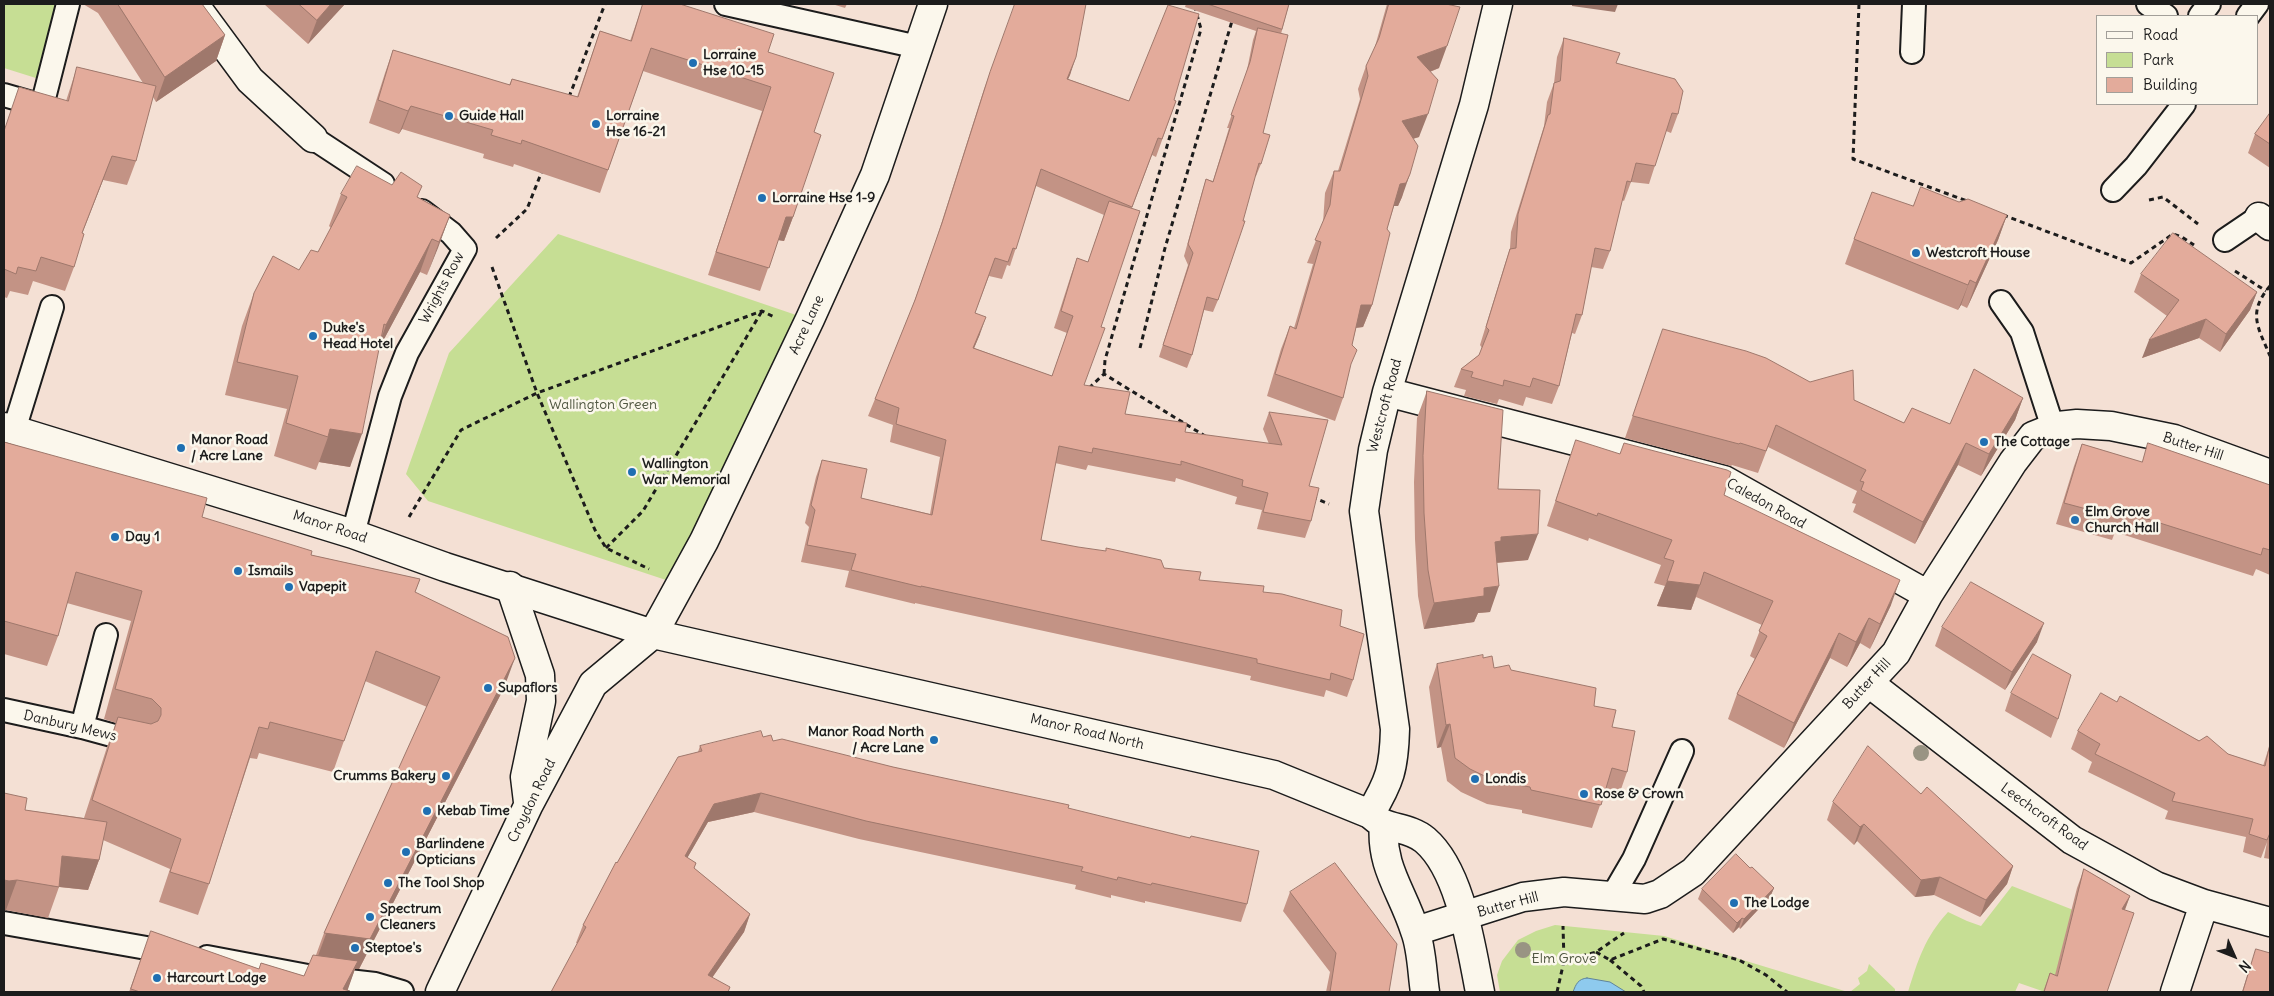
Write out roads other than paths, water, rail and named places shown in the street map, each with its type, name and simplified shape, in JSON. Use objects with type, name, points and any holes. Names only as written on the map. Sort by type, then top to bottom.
[{"type":"main road","name":"Wrights Row","points":[[194,4],[250,80],[313,138]]},
{"type":"main road","name":"Acre Lane","points":[[654,634],[704,541],[802,334],[874,175],[933,4]]},
{"type":"main road","name":"Westcroft Road","points":[[1377,819],[1394,763],[1395,729],[1364,511],[1372,450],[1474,105],[1498,4]]},
{"type":"main road","name":"Caledon Road","points":[[1388,392],[1724,480],[1928,595]]},
{"type":"main road","name":"Butter Hill","points":[[1416,931],[1523,897],[1564,892],[1645,899],[1660,894],[1693,872],[1896,653],[1928,595],[2013,462],[2034,436],[2053,428],[2077,424],[2111,426],[2174,439],[2270,474]]},
{"type":"main road","name":"Manor Road","points":[[9,428],[353,534],[445,567],[510,586],[580,612],[654,634]]},
{"type":"main road","points":[[510,586],[540,675],[540,701],[525,777],[528,806]]},
{"type":"main road","name":"Manor Road North","points":[[654,634],[922,693],[1274,776],[1405,829],[1424,839],[1437,853],[1444,865],[1465,917],[1480,992]]},
{"type":"main road","name":"Croydon Road","points":[[440,992],[528,806],[592,684],[654,634]]},
{"type":"main road","name":"Leechcroft Road","points":[[1869,683],[2072,840],[2156,886],[2204,904],[2270,922]]},
{"type":"main road","points":[[1377,819],[1393,882],[1416,931],[1424,992]]},
{"type":"main road","points":[[2175,992],[2204,904]]},
{"type":"lane","points":[[4,95],[42,106],[68,4]]},
{"type":"lane","points":[[726,4],[918,47]]},
{"type":"lane","points":[[1912,52],[1914,4]]},
{"type":"lane","points":[[2148,4],[2164,15]]},
{"type":"lane","points":[[2201,15],[2209,4]]},
{"type":"lane","points":[[2249,15],[2257,4]]},
{"type":"lane","points":[[2113,190],[2136,166],[2183,105]]},
{"type":"lane","name":"Wrights Row","points":[[313,138],[433,218],[472,252],[407,353],[385,414],[353,534]]},
{"type":"lane","points":[[2225,240],[2264,221]]},
{"type":"lane","points":[[2001,302],[2022,332],[2053,428]]},
{"type":"lane","points":[[9,428],[52,307]]},
{"type":"lane","points":[[82,727],[106,635]]},
{"type":"lane","name":"Danbury Mews","points":[[4,710],[82,727],[137,742]]},
{"type":"lane","points":[[1613,895],[1634,860],[1682,751]]},
{"type":"lane","points":[[4,924],[142,948],[242,962],[313,977],[375,984],[402,992]]},
{"type":"water","points":[[1587,978],[1610,982],[1626,992],[1573,992],[1581,979]]},
{"type":"place","name":"Lorraine Hse 10-15","points":[[693,63]]},
{"type":"place","name":"Guide Hall","points":[[449,116]]},
{"type":"place","name":"Lorraine Hse 16-21","points":[[596,124]]},
{"type":"place","name":"Lorraine Hse 1-9","points":[[762,198]]},
{"type":"place","name":"Westcroft House","points":[[1916,253]]},
{"type":"place","name":"Duke's Head Hotel","points":[[313,336]]},
{"type":"place","name":"The Cottage","points":[[1984,442]]},
{"type":"place","name":"Manor Road / Acre Lane","points":[[181,448]]},
{"type":"place","name":"Wallington War Memorial","points":[[632,472]]},
{"type":"place","name":"Elm Grove Church Hall","points":[[2075,520]]},
{"type":"place","name":"Day 1","points":[[115,537]]},
{"type":"place","name":"Ismails","points":[[238,571]]},
{"type":"place","name":"Vapepit","points":[[289,587]]},
{"type":"place","name":"Supaflors","points":[[488,688]]},
{"type":"place","name":"Manor Road North / Acre Lane","points":[[934,740]]},
{"type":"place","name":"Crumms Bakery","points":[[446,776]]},
{"type":"place","name":"Londis","points":[[1475,779]]},
{"type":"place","name":"Rose & Crown","points":[[1584,794]]},
{"type":"place","name":"Kebab Time","points":[[427,811]]},
{"type":"place","name":"Barlindene Opticians","points":[[406,852]]},
{"type":"place","name":"The Tool Shop","points":[[388,883]]},
{"type":"place","name":"The Lodge","points":[[1734,903]]},
{"type":"place","name":"Spectrum Cleaners","points":[[370,917]]},
{"type":"place","name":"Steptoe's","points":[[355,948]]},
{"type":"place","name":"Harcourt Lodge","points":[[157,978]]},
{"type":"park label","name":"Wallington Green","points":[[603,405]]},
{"type":"park label","name":"Elm Grove","points":[[1564,959]]}]
